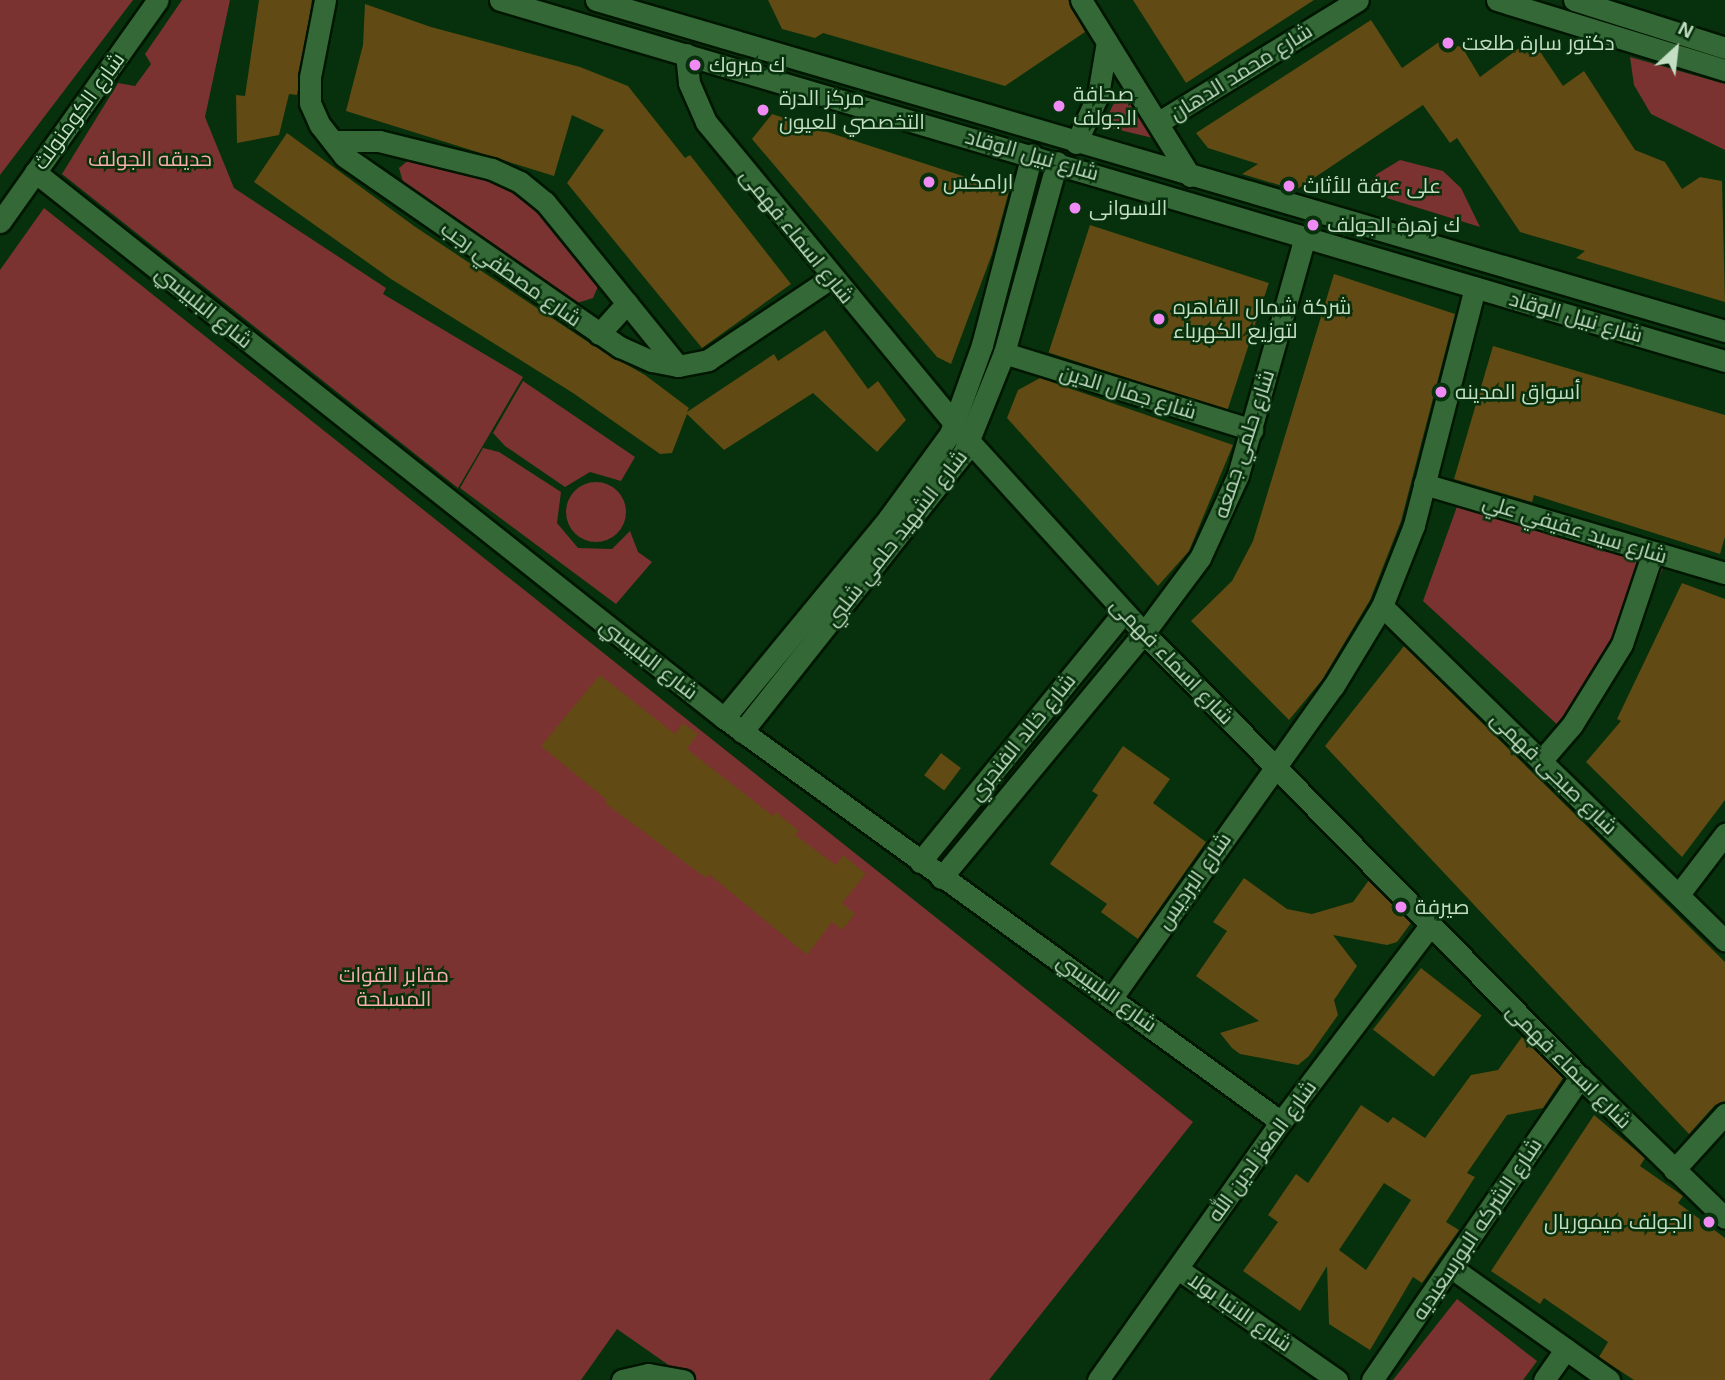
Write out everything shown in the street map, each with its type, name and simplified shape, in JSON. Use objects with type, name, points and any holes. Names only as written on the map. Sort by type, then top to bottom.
[{"type":"street","name":"شارع الكومنولث","points":[[0,222],[158,0]]},
{"type":"street","name":"شارع مصطفي رجب","points":[[325,0],[309,90],[315,116],[333,141],[372,178],[599,334],[652,361],[678,366]]},
{"type":"street","name":"شارع نبيل الوقاد","points":[[500,0],[1032,154],[1725,361]]},
{"type":"street","points":[[1081,0],[1190,176]]},
{"type":"street","name":"شارع محمد الدهان","points":[[1159,122],[1358,0]]},
{"type":"street","points":[[1497,0],[1725,70]]},
{"type":"street","points":[[1574,0],[1725,48]]},
{"type":"street","name":"شارع نبيل الوقاد","points":[[601,1],[1076,143],[1725,331]]},
{"type":"street","points":[[1076,143],[1098,95],[1107,42]]},
{"type":"street","name":"شارع اسماء فهمى","points":[[686,54],[688,83],[705,122],[831,278],[970,442],[1144,633],[1430,926],[1725,1219]]},
{"type":"street","points":[[333,141],[379,141],[492,169],[520,182],[545,202],[678,366],[722,354],[831,278]]},
{"type":"street","name":"شارع الشهيد حلمي شلبي","points":[[724,718],[903,500],[954,424],[982,345],[1032,154]]},
{"type":"street","name":"شارع الشهيد حلمي شلبي","points":[[742,732],[947,478],[970,442],[1004,353],[1057,162]]},
{"type":"street","name":"شارع البلبيسي","points":[[35,172],[742,732],[941,878],[1113,996],[1281,1122]]},
{"type":"street","name":"شارع حلمي جمعه","points":[[1144,633],[1206,548],[1222,518],[1252,430],[1305,237]]},
{"type":"street","name":"شارع البرديس","points":[[1113,996],[1340,677],[1382,606],[1424,484],[1475,288]]},
{"type":"street","points":[[599,334],[627,303]]},
{"type":"street","points":[[1655,340],[1664,313]]},
{"type":"street","name":"شارع جمال الدين","points":[[1004,353],[1252,430]]},
{"type":"street","name":"شارع سيد عفيفي علي","points":[[1424,484],[1725,573]]},
{"type":"street","points":[[1541,761],[1592,696],[1622,645],[1653,552]]},
{"type":"street","name":"شارع صبحى فهمى","points":[[1382,606],[1725,941]]},
{"type":"street","name":"شارع خالد الفنجري","points":[[920,862],[1124,612]]},
{"type":"street","name":"شارع خالد الفنجري","points":[[941,878],[1144,633]]},
{"type":"street","points":[[1679,894],[1725,834]]},
{"type":"street","name":"شارع المعز لدين الله","points":[[1098,1380],[1281,1122],[1430,926]]},
{"type":"street","name":"شارع الشركه البورسعيديه","points":[[1372,1380],[1452,1268],[1580,1077]]},
{"type":"street","points":[[1674,1170],[1725,1114]]},
{"type":"street","points":[[1452,1268],[1609,1380]]},
{"type":"street","name":"شارع الانبا بولا","points":[[1178,1269],[1336,1380]]},
{"type":"street","points":[[1544,1380],[1566,1349]]},
{"type":"street","points":[[622,1380],[648,1374],[683,1380]]},
{"type":"green space","points":[[0,0],[133,0],[0,175]]},
{"type":"green space","name":"حديقه الجولف","points":[[182,0],[230,0],[205,117],[234,188],[386,288],[383,294],[523,377],[458,488],[62,174],[118,83],[135,86],[151,64],[145,54]]},
{"type":"green space","points":[[1630,57],[1725,84],[1725,150],[1651,114],[1634,85]]},
{"type":"green space","points":[[1122,86],[1153,138],[1103,126]]},
{"type":"green space","points":[[411,158],[494,178],[524,190],[599,284],[593,298],[577,303],[403,182],[399,168]]},
{"type":"green space","points":[[1400,160],[1443,171],[1461,188],[1480,227],[1364,191],[1377,174]]},
{"type":"green space","name":"مقابر القوات المسلحة","points":[[44,208],[1193,1122],[989,1380],[690,1380],[617,1329],[581,1380],[0,1380],[0,270]]},
{"type":"green space","points":[[523,381],[635,457],[621,481],[590,472],[565,487],[505,446],[493,433]]},
{"type":"green space","points":[[483,448],[499,452],[561,492],[557,523],[578,548],[612,549],[630,531],[638,552],[652,562],[616,604],[460,488]]},
{"type":"green space","points":[[596,482],[613,487],[621,495],[626,512],[621,529],[613,537],[596,542],[579,537],[571,529],[566,512],[571,495],[579,487]]},
{"type":"green space","points":[[1459,501],[1663,568],[1626,652],[1574,740],[1423,601]]},
{"type":"green space","points":[[1457,1299],[1537,1361],[1523,1380],[1393,1380]]},
{"type":"building","points":[[259,0],[312,0],[297,95],[289,94],[279,135],[237,143],[236,95],[245,96]]},
{"type":"building","points":[[768,0],[1068,0],[1085,32],[1005,86],[823,33],[815,38],[782,29]]},
{"type":"building","points":[[1133,0],[1314,0],[1186,83]]},
{"type":"building","points":[[365,4],[431,27],[580,67],[628,86],[685,158],[690,155],[791,284],[702,348],[567,183],[604,130],[572,115],[554,176],[346,111],[363,45]]},
{"type":"building","points":[[1371,20],[1402,68],[1439,42],[1462,47],[1480,77],[1522,46],[1539,50],[1563,86],[1584,71],[1635,150],[1665,162],[1682,189],[1700,177],[1722,181],[1725,302],[1576,258],[1585,251],[1520,232],[1457,138],[1450,143],[1423,105],[1296,190],[1242,174],[1258,164],[1208,148],[1196,133]]},
{"type":"building","points":[[772,114],[1009,191],[992,254],[951,364],[937,357],[752,139]]},
{"type":"building","points":[[287,133],[414,226],[591,344],[645,375],[689,408],[687,412],[774,354],[778,361],[825,330],[868,389],[878,381],[906,420],[877,452],[813,393],[724,450],[687,414],[672,453],[660,454],[573,393],[391,279],[254,182]]},
{"type":"building","name":"شركة شمال القاهره لتوزيع الكهرباء","points":[[1090,225],[1269,283],[1227,411],[1049,352]]},
{"type":"building","points":[[1334,274],[1455,314],[1401,521],[1370,600],[1322,680],[1289,720],[1191,621],[1232,581],[1253,541]]},
{"type":"building","points":[[1493,346],[1725,415],[1725,537],[1720,554],[1534,495],[1532,502],[1454,479]]},
{"type":"building","points":[[1040,378],[1233,445],[1189,551],[1158,586],[1007,418],[1018,390]]},
{"type":"building","points":[[1682,583],[1725,599],[1725,800],[1682,857],[1586,762],[1621,721],[1617,719]]},
{"type":"building","points":[[1404,646],[1725,962],[1725,1101],[1715,1105],[1689,1134],[1325,746]]},
{"type":"building","points":[[600,675],[675,734],[683,723],[698,734],[687,749],[773,816],[776,812],[799,831],[795,835],[836,865],[843,855],[866,874],[842,903],[855,914],[842,930],[832,922],[807,955],[709,874],[706,878],[605,803],[607,800],[541,746]]},
{"type":"building","points":[[1123,746],[1170,779],[1153,803],[1206,842],[1138,939],[1101,912],[1107,904],[1050,864],[1098,795],[1092,791]]},
{"type":"building","points":[[941,753],[961,768],[944,790],[924,775]]},
{"type":"building","points":[[1244,878],[1287,909],[1312,914],[1353,902],[1369,880],[1411,923],[1397,942],[1387,945],[1333,935],[1357,966],[1334,1000],[1338,1015],[1309,1056],[1298,1065],[1240,1054],[1232,1048],[1220,1033],[1259,1021],[1196,976],[1227,931],[1213,922]]},
{"type":"building","points":[[1421,968],[1482,1015],[1434,1077],[1373,1029]]},
{"type":"building","points":[[1522,1037],[1563,1078],[1543,1108],[1507,1115],[1467,1173],[1475,1177],[1446,1222],[1459,1230],[1422,1283],[1413,1277],[1370,1350],[1329,1324],[1327,1266],[1300,1311],[1243,1271],[1278,1222],[1268,1215],[1296,1174],[1308,1183],[1361,1105],[1388,1123],[1393,1117],[1425,1138],[1471,1075],[1498,1070]],"holes":[[[1384,1183],[1411,1200],[1366,1270],[1339,1250]]]},
{"type":"building","points":[[1594,1115],[1645,1158],[1640,1166],[1683,1196],[1678,1203],[1725,1238],[1725,1380],[1634,1380],[1599,1357],[1608,1342],[1544,1298],[1540,1304],[1491,1271]]},
{"type":"place","name":"دكتور سارة طلعت","points":[[1448,43]]},
{"type":"place","name":"ك مبروك","points":[[695,65]]},
{"type":"place","name":"صحافة الجولف","points":[[1059,106]]},
{"type":"place","name":"مركز الدرة التخصصي للعيون","points":[[763,110]]},
{"type":"place","name":"ارامكس","points":[[929,182]]},
{"type":"place","name":"على عرفة للأثاث","points":[[1289,186]]},
{"type":"place","name":"الاسوانى","points":[[1075,208]]},
{"type":"place","name":"ك زهرة الجولف","points":[[1313,225]]},
{"type":"place","name":"شركة شمال القاهره لتوزيع الكهرباء","points":[[1159,319]]},
{"type":"place","name":"أسواق المدينه","points":[[1441,392]]},
{"type":"place","name":"صيرفة","points":[[1401,907]]},
{"type":"place","name":"الجولف ميموريال","points":[[1709,1222]]}]
